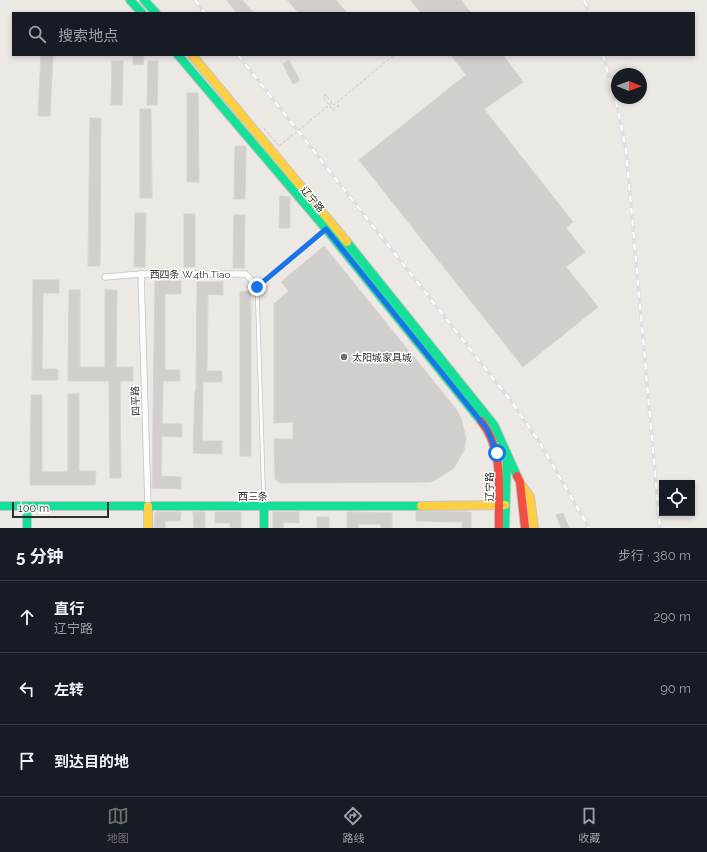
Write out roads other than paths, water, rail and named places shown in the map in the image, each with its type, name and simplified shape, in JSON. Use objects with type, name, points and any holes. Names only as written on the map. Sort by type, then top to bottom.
[{"type":"main road","points":[[130,0],[141,12]]},
{"type":"main road","points":[[144,0],[155,12]]},
{"type":"main road","name":"辽宁路","points":[[179,56],[326,229],[487,429],[497,453],[505,528]]},
{"type":"main road","name":"辽宁路","points":[[193,56],[328,217],[489,419],[507,452],[499,528]]},
{"type":"main road","points":[[507,452],[520,482],[530,497],[534,528]]},
{"type":"main road","points":[[520,482],[525,528]]},
{"type":"main road","name":"西三条","points":[[0,506],[502,505]]},
{"type":"main road","points":[[27,506],[27,528]]},
{"type":"main road","name":"四平路","points":[[148,506],[148,528]]},
{"type":"main road","points":[[264,506],[264,528]]},
{"type":"street","name":"西四条 W.4th Tiao","points":[[105,277],[141,274],[246,274],[257,287]]},
{"type":"street","name":"四平路","points":[[141,274],[148,506]]},
{"type":"lane","points":[[264,506],[257,287],[326,229]]},
{"type":"railway","points":[[195,0],[204,12]]},
{"type":"railway","points":[[584,0],[589,12]]},
{"type":"railway","points":[[239,56],[511,401],[540,443],[589,528]]},
{"type":"railway","points":[[603,56],[618,110],[626,150],[660,528]]},
{"type":"place","name":"太阳城家具城","points":[[344,357]]}]
